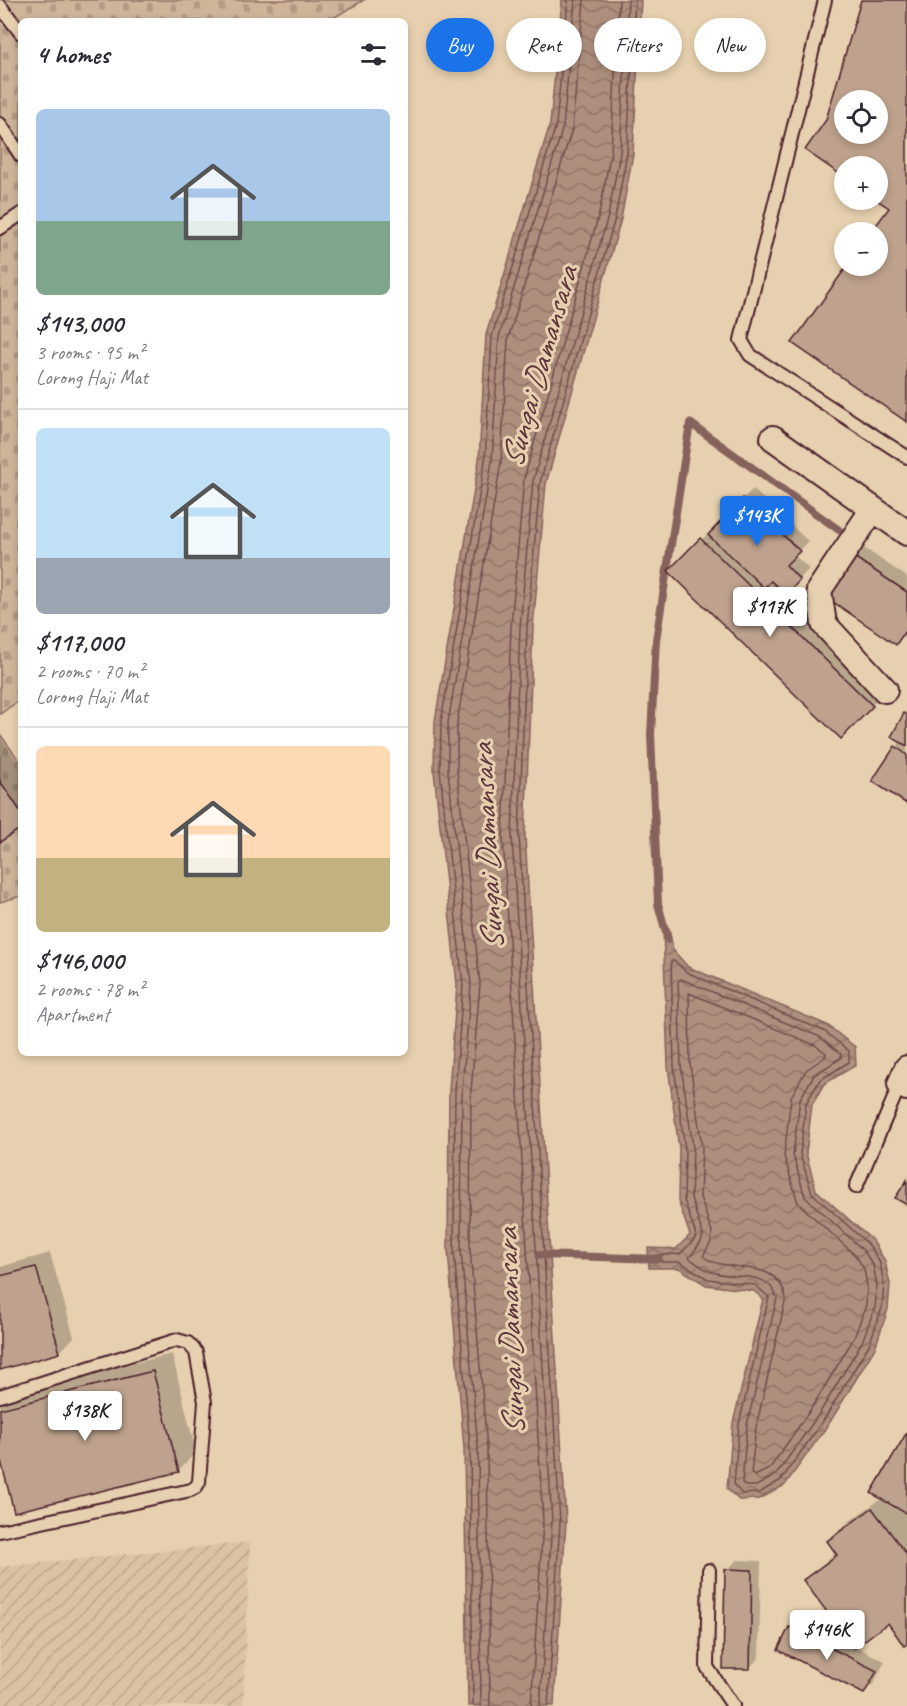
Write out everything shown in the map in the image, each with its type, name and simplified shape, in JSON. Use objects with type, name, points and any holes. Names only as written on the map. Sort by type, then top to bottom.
[{"type":"street","points":[[773,438],[907,533]]},
{"type":"street","points":[[873,509],[819,590],[824,624],[885,690]]},
{"type":"lane","points":[[825,0],[741,340],[750,355],[907,457]]},
{"type":"lane","points":[[0,6],[18,29]]},
{"type":"lane","points":[[0,124],[18,151]]},
{"type":"lane","points":[[0,228],[18,216]]},
{"type":"lane","points":[[856,1187],[905,1080]]},
{"type":"lane","points":[[0,1395],[177,1340],[188,1342],[196,1352],[204,1402],[199,1482],[196,1487],[191,1490],[0,1531]]},
{"type":"lane","points":[[709,1570],[707,1667],[733,1706]]},
{"type":"shaded area","points":[[250,1542],[243,1706],[0,1706],[0,1567]]},
{"type":"green space","points":[[0,0],[364,0],[333,18],[18,18],[18,701],[0,714]]},
{"type":"green space","points":[[0,734],[18,759],[18,897],[0,902]]},
{"type":"water","name":"Sungai Damansara","points":[[562,0],[641,0],[640,18],[594,18],[594,72],[637,72],[633,154],[621,219],[546,484],[533,627],[525,835],[566,1522],[554,1706],[468,1706],[464,1449],[448,1250],[449,1090],[457,985],[434,771],[435,721],[479,460],[486,335],[550,124],[555,72],[582,72],[582,18],[560,18]]},
{"type":"water","points":[[669,928],[673,950],[688,967],[827,1025],[855,1047],[856,1065],[824,1084],[812,1105],[806,1153],[816,1190],[873,1241],[885,1261],[890,1284],[888,1309],[875,1348],[830,1422],[785,1485],[760,1499],[739,1500],[727,1489],[733,1423],[763,1299],[754,1291],[706,1285],[679,1268],[649,1268],[648,1248],[676,1249],[690,1235],[678,1201],[679,1149],[668,1066],[663,929]]},
{"type":"building","points":[[861,0],[907,0],[907,422],[792,343],[840,276],[888,276],[888,222],[878,222],[889,208],[888,156],[834,156],[834,170],[805,150],[826,120],[834,93],[834,144],[888,144],[888,90],[835,90]]},
{"type":"building","points":[[743,498],[800,551],[786,565],[800,580],[786,595],[771,581],[764,588],[708,535]]},
{"type":"building","points":[[700,538],[873,706],[841,739],[668,571]]},
{"type":"building","points":[[854,557],[907,592],[907,628],[896,645],[826,597]]},
{"type":"building","points":[[904,713],[907,715],[907,746],[891,737]]},
{"type":"building","points":[[895,746],[907,755],[907,804],[872,781]]},
{"type":"building","points":[[0,781],[18,808],[18,830],[0,842]]},
{"type":"building","points":[[907,1180],[907,1205],[895,1198]]},
{"type":"building","points":[[36,1267],[60,1353],[0,1370],[0,1276]]},
{"type":"building","points":[[153,1371],[179,1472],[14,1512],[0,1457],[0,1409]]},
{"type":"building","points":[[907,1432],[907,1514],[871,1493]]},
{"type":"building","points":[[872,1508],[907,1555],[907,1644],[904,1646],[888,1623],[854,1648],[803,1580],[837,1555],[827,1541]]},
{"type":"building","points":[[725,1569],[752,1570],[750,1669],[723,1669]]},
{"type":"building","points":[[789,1627],[877,1671],[864,1694],[778,1650]]},
{"type":"waterway","points":[[668,940],[658,904],[651,734],[656,640],[690,423],[839,530]]},
{"type":"waterway","name":"Sungai Damansara","points":[[540,1255],[659,1259]]}]
